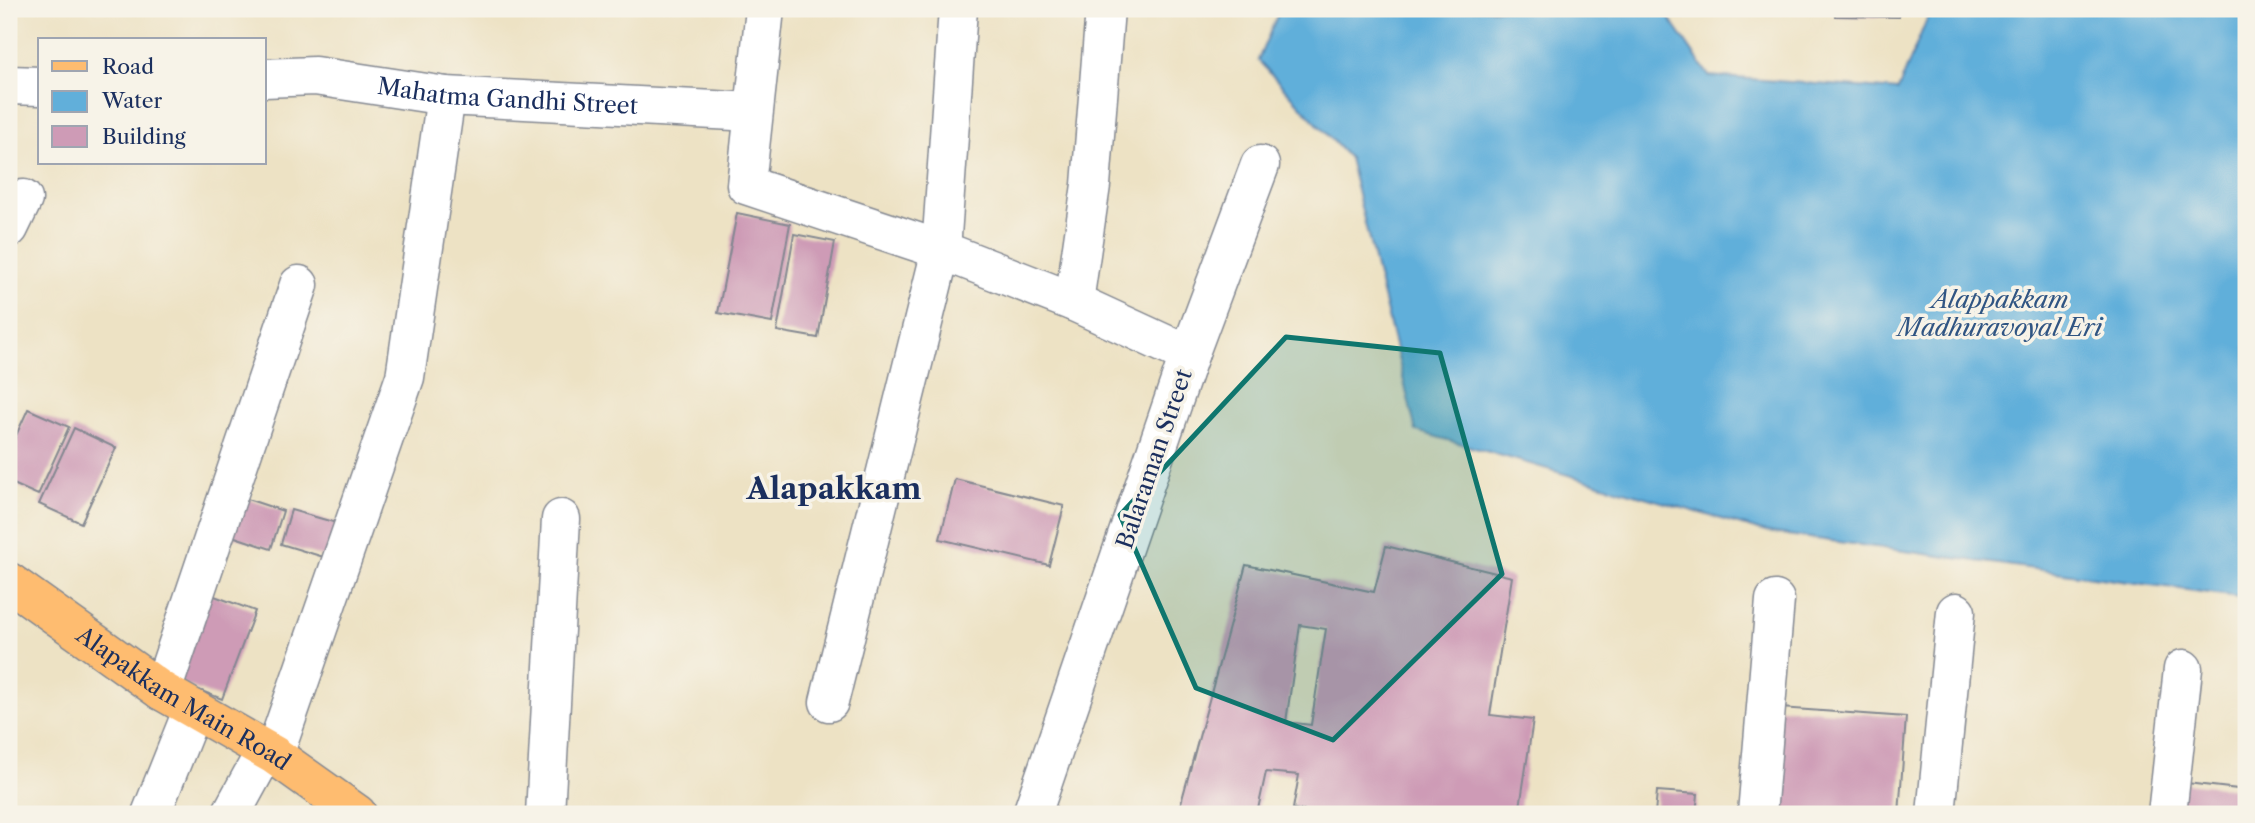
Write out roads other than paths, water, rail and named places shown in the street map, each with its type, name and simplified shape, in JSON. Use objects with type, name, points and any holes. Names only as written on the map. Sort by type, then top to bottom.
[{"type":"main road","name":"Alapakkam Main Road","points":[[9,582],[177,700],[270,752],[346,810]]},
{"type":"street","points":[[753,112],[765,9]]},
{"type":"street","points":[[829,702],[941,250],[958,9]]},
{"type":"street","points":[[1074,302],[1091,185],[1105,9]]},
{"type":"street","name":"Mahatma Gandhi Street","points":[[266,78],[315,76],[446,96],[753,112]]},
{"type":"street","points":[[9,85],[38,86]]},
{"type":"street","points":[[231,814],[270,752],[405,377],[446,96]]},
{"type":"street","name":"Balaraman Street","points":[[753,112],[747,185],[941,250],[1074,302],[1189,355],[1032,814]]},
{"type":"street","points":[[1189,355],[1260,164]]},
{"type":"street","points":[[151,814],[177,700],[299,285]]},
{"type":"street","points":[[545,814],[561,519]]},
{"type":"street","points":[[1757,814],[1775,600]]},
{"type":"street","points":[[1936,814],[1956,612]]},
{"type":"street","points":[[2167,814],[2183,669]]},
{"type":"water","name":"Alappakkam Madhuravoyal Eri","points":[[1280,9],[1663,9],[1709,76],[1898,90],[1931,9],[2246,9],[2246,598],[1766,532],[1416,431],[1349,158],[1258,60]]},
{"type":"district","name":"Alapakkam","points":[[834,489]]}]
